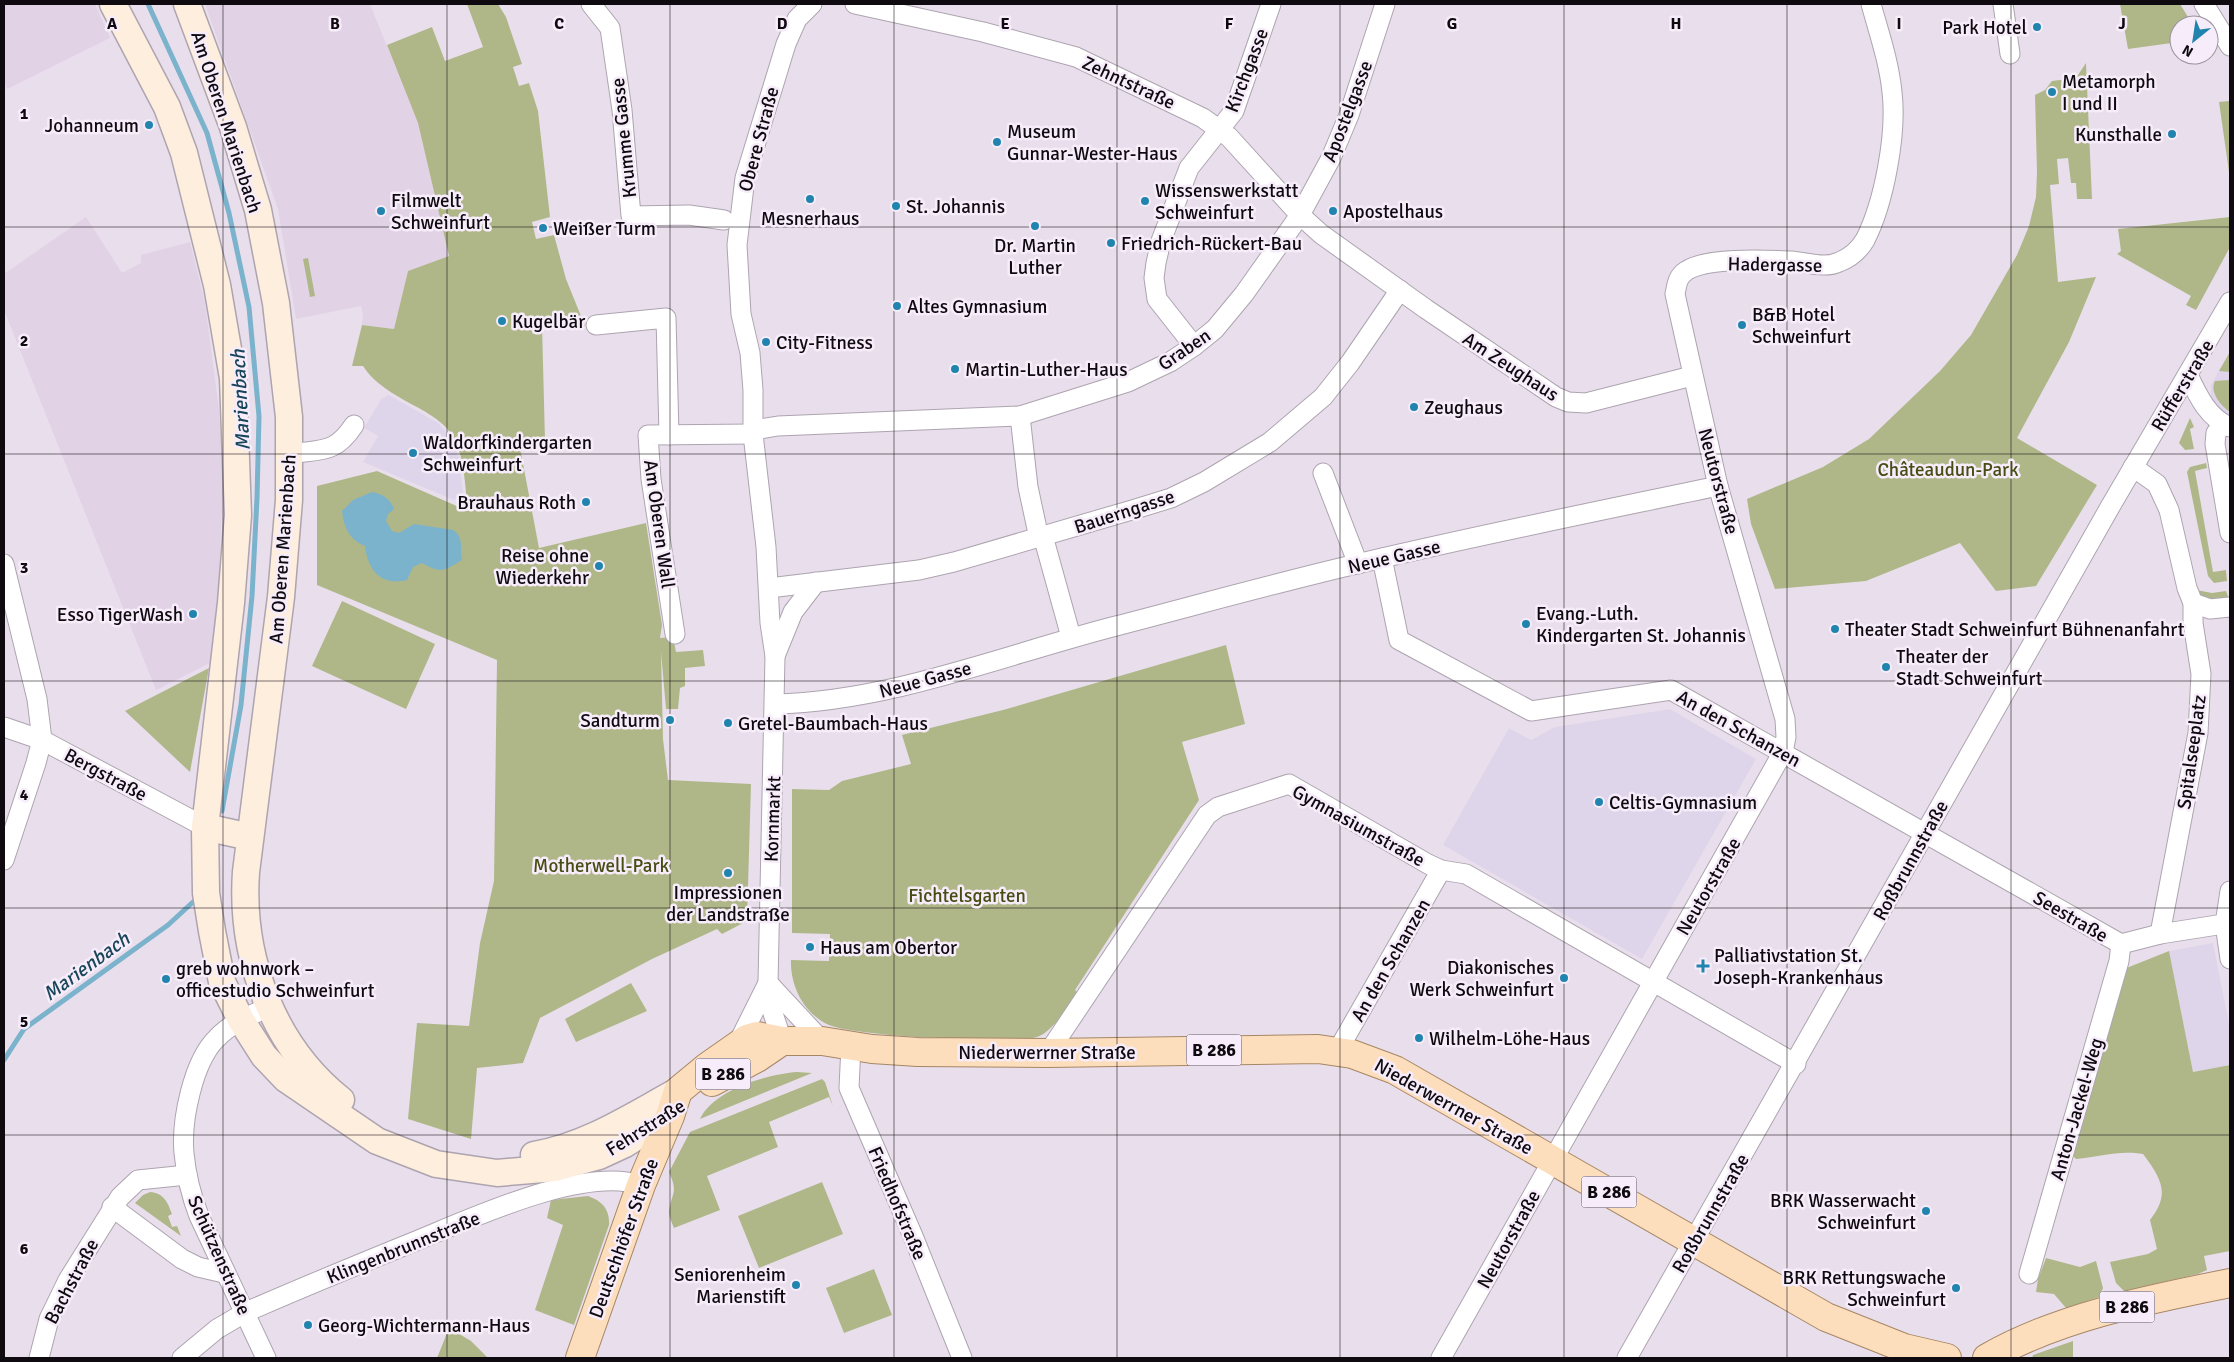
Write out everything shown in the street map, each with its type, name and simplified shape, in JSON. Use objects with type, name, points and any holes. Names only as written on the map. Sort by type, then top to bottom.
[{"type":"main road","points":[[113,4],[167,107],[184,154],[217,285],[233,378],[238,515],[231,603],[205,827],[206,893],[212,931],[222,982],[241,1020]]},
{"type":"main road","name":"Am Oberen Marienbach","points":[[187,4],[247,169],[261,226],[276,303],[284,363],[290,454],[289,500],[281,597],[250,837],[244,899],[247,929],[257,971],[269,1007]]},
{"type":"main road","points":[[205,827],[250,837]]},
{"type":"main road","name":"Fehrstraße","points":[[269,1007],[287,1041],[325,1087],[355,1109],[397,1134],[450,1152],[498,1158],[542,1154],[602,1133],[678,1090],[737,1045],[757,1036],[782,1041]]},
{"type":"main road","name":"Fehrstraße","points":[[241,1020],[264,1056],[286,1078],[377,1141],[436,1164],[497,1173],[555,1168],[591,1158],[625,1144],[670,1116],[714,1080],[757,1058],[782,1041]]},
{"type":"main road","name":"B 286","points":[[782,1041],[822,1041],[851,1046]]},
{"type":"main road","name":"Niederwerrner Straße","points":[[851,1046],[918,1052],[1048,1053],[1338,1050],[1395,1070],[1793,1299],[1846,1327],[1904,1348],[1947,1358]]},
{"type":"main road","name":"Deutschhöfer Straße","points":[[580,1358],[641,1185],[670,1116],[678,1090]]},
{"type":"main road","name":"B 286","points":[[1986,1358],[2026,1339],[2082,1320],[2147,1301],[2230,1283]]},
{"type":"street","name":"Krumme Gasse","points":[[591,4],[610,28],[622,110],[631,216],[689,215],[724,220]]},
{"type":"street","name":"Obere Straße","points":[[753,434],[752,381],[738,277],[737,245],[744,186],[786,44],[797,18],[812,4]]},
{"type":"street","name":"Zehntstraße","points":[[855,4],[983,32],[1076,57],[1194,114],[1219,129],[1237,145],[1300,215],[1321,234],[1400,290]]},
{"type":"street","name":"Kirchgasse","points":[[1194,346],[1157,299],[1154,278],[1156,263],[1178,195],[1189,168],[1234,111],[1271,4]]},
{"type":"street","name":"Apostelgasse","points":[[1300,215],[1331,158],[1349,115],[1385,4]]},
{"type":"street","name":"Hadergasse","points":[[1678,279],[1686,271],[1698,266],[1722,262],[1749,260],[1831,265],[1844,260],[1859,248],[1868,232],[1883,186],[1888,165],[1893,120],[1892,92],[1887,66],[1870,4]]},
{"type":"street","points":[[2003,4],[2010,54]]},
{"type":"street","points":[[2204,4],[2230,46]]},
{"type":"street","name":"Graben","points":[[753,434],[760,429],[778,426],[1020,416],[1121,385],[1170,362],[1215,329],[1244,294],[1300,215]]},
{"type":"street","name":"Neutorstraße","points":[[1441,1358],[1783,752],[1786,737],[1786,719],[1718,486],[1675,294],[1678,279]]},
{"type":"street","name":"Am Zeughaus","points":[[1400,290],[1509,366],[1556,397],[1568,402],[1586,403],[1692,376]]},
{"type":"street","name":"Bauerngasse","points":[[768,588],[919,570],[1041,537],[1170,498],[1204,482],[1270,442],[1323,397],[1350,363],[1400,290]]},
{"type":"street","name":"Rüfferstraße","points":[[2133,467],[2230,302]]},
{"type":"street","name":"Am Oberen Wall","points":[[596,324],[666,318],[669,434]]},
{"type":"street","points":[[2188,374],[2199,398],[2226,425],[2216,433],[2215,444],[2230,533]]},
{"type":"street","points":[[1020,416],[1028,487],[1041,537],[1072,637]]},
{"type":"street","points":[[290,454],[337,445],[345,438],[354,425]]},
{"type":"street","name":"Am Oberen Wall","points":[[675,634],[651,479],[648,435],[753,434]]},
{"type":"street","name":"Kornmarkt","points":[[753,434],[770,623],[775,656],[768,983],[770,1004],[782,1041]]},
{"type":"street","name":"Spitalseeplatz","points":[[2133,467],[2156,484],[2162,492],[2169,510],[2187,588],[2193,603],[2193,623],[2201,674],[2198,733],[2160,934]]},
{"type":"street","name":"Roßbrunnstraße","points":[[1627,1358],[1796,1064],[1924,833],[2133,467]]},
{"type":"street","points":[[1323,473],[1358,564]]},
{"type":"street","name":"Neue Gasse","points":[[775,704],[837,700],[892,688],[1072,637],[1382,558],[1718,486]]},
{"type":"street","name":"An den Schanzen","points":[[1382,558],[1398,640],[1530,711],[1671,690],[1924,833]]},
{"type":"street","points":[[4,564],[37,699],[42,740],[34,772],[4,860]]},
{"type":"street","name":"Kornmarkt","points":[[775,656],[793,612],[816,582]]},
{"type":"street","points":[[2193,603],[2210,609],[2230,607]]},
{"type":"street","name":"Bergstraße","points":[[4,727],[42,740],[205,827]]},
{"type":"street","name":"Gymnasiumstraße","points":[[1048,1053],[1198,824],[1218,807],[1289,784],[1441,870],[1466,874],[1796,1064]]},
{"type":"street","name":"Seestraße","points":[[1924,833],[2121,944],[2160,934],[2228,924]]},
{"type":"street","name":"An den Schanzen","points":[[1338,1050],[1441,870]]},
{"type":"street","points":[[2230,891],[2228,924],[2230,959]]},
{"type":"street","name":"Anton-Jackel-Weg","points":[[2029,1274],[2119,961],[2121,944]]},
{"type":"street","points":[[768,983],[822,1041]]},
{"type":"street","name":"Kornmarkt","points":[[737,1045],[768,983]]},
{"type":"street","name":"Schützenstraße","points":[[266,1358],[246,1312],[224,1273],[199,1216],[190,1192],[184,1151],[185,1129],[193,1083],[211,1044],[241,1020],[269,1007]]},
{"type":"street","name":"Friedhofstraße","points":[[851,1046],[849,1088],[914,1236],[958,1357]]},
{"type":"street","name":"Bachstraße","points":[[39,1358],[49,1320],[59,1298],[112,1207],[127,1189],[138,1180],[187,1175]]},
{"type":"street","name":"Klingenbrunnstraße","points":[[182,1358],[217,1329],[246,1312],[480,1216],[536,1196],[579,1184],[626,1180],[641,1185]]},
{"type":"street","points":[[112,1207],[182,1259],[198,1266],[224,1273]]},
{"type":"shaded area","points":[[4,4],[95,4],[110,38],[7,89],[4,81]]},
{"type":"shaded area","points":[[205,4],[370,4],[418,123],[449,256],[408,271],[394,329],[362,325],[361,306],[296,319],[278,209]]},
{"type":"shaded area","points":[[86,217],[122,273],[141,263],[141,255],[190,242],[205,303],[219,410],[223,476],[219,585],[212,662],[156,690],[4,310],[4,274]]},
{"type":"shaded area","points":[[2230,351],[2230,421],[2211,406],[2211,385]]},
{"type":"shaded area","name":"Waldorfkindergarten Schweinfurt","points":[[389,395],[438,423],[453,441],[459,458],[463,492],[454,500],[363,462],[378,436],[364,428],[382,398]]},
{"type":"shaded area","name":"Celtis-Gymnasium","points":[[1670,709],[1756,759],[1642,959],[1443,845],[1509,728],[1531,740],[1555,727]]},
{"type":"shaded area","points":[[2213,943],[2230,1029],[2230,1065],[2193,1072],[2169,951]]},
{"type":"green space","name":"Motherwell-Park","points":[[467,4],[498,4],[506,17],[522,64],[513,67],[519,86],[529,83],[538,111],[550,217],[532,222],[536,239],[554,235],[566,279],[585,326],[542,325],[545,441],[520,448],[539,548],[646,523],[662,625],[660,638],[673,637],[676,652],[703,650],[705,666],[685,668],[685,686],[680,688],[678,709],[666,709],[661,652],[663,739],[668,780],[751,784],[747,921],[722,934],[717,929],[652,959],[540,1018],[523,1063],[477,1068],[471,1139],[408,1119],[417,1023],[469,1026],[480,943],[494,881],[497,660],[317,585],[317,486],[377,471],[468,511],[461,457],[455,440],[447,429],[425,412],[385,388],[363,366],[352,366],[362,325],[394,329],[408,271],[449,256],[418,123],[387,45],[432,27],[445,61],[483,47]]},
{"type":"green space","points":[[2120,4],[2180,4],[2187,15],[2169,15],[2169,43],[2128,49]]},
{"type":"green space","name":"Châteaudun-Park","points":[[2086,63],[2092,199],[2077,199],[2076,183],[2071,183],[2068,158],[2057,159],[2059,184],[2050,185],[2058,282],[2096,277],[2069,342],[2017,438],[2097,485],[2036,586],[1996,591],[1960,543],[1866,581],[1775,589],[1751,524],[1747,499],[1823,467],[1869,439],[1940,371],[1971,335],[2017,255],[2029,226],[2036,197],[2035,95],[2045,90],[2052,81],[2076,78]]},
{"type":"green space","points":[[2229,101],[2230,103],[2230,179],[2219,102]]},
{"type":"green space","points":[[2230,217],[2230,247],[2196,310],[2186,305],[2191,296],[2117,254],[2121,251],[2118,229]]},
{"type":"green space","points":[[308,258],[315,296],[310,297],[303,259]]},
{"type":"green space","points":[[2230,352],[2230,372],[2219,371]]},
{"type":"green space","points":[[2230,380],[2230,412],[2223,406],[2215,394],[2214,385],[2215,381]]},
{"type":"green space","points":[[2190,418],[2194,427],[2190,429],[2194,449],[2185,450],[2179,443]]},
{"type":"green space","points":[[2206,463],[2207,468],[2195,471],[2213,572],[2226,570],[2227,581],[2214,583],[2208,576],[2187,472],[2190,467]]},
{"type":"green space","points":[[2191,589],[2212,593],[2226,591],[2230,602],[2208,603]]},
{"type":"green space","points":[[342,601],[435,644],[406,709],[312,666]]},
{"type":"green space","name":"Fichtelsgarten","points":[[1226,645],[1245,724],[1182,742],[1199,800],[1075,990],[1079,994],[1048,1030],[1037,1037],[1025,1039],[898,1036],[837,1028],[812,1014],[796,989],[791,970],[791,960],[829,961],[830,934],[792,933],[792,789],[829,790],[842,781],[911,764],[902,735],[1003,710]]},
{"type":"green space","points":[[209,668],[190,772],[125,711]]},
{"type":"green space","points":[[2169,951],[2193,1072],[2230,1065],[2230,1251],[2204,1256],[2207,1270],[2198,1274],[2124,1291],[2116,1283],[2110,1262],[2148,1254],[2157,1249],[2150,1220],[2156,1211],[2162,1194],[2159,1179],[2143,1154],[2117,1153],[2076,1159],[2071,1154],[2124,969]]},
{"type":"green space","points":[[631,983],[647,1011],[576,1042],[565,1019]]},
{"type":"green space","points":[[797,1072],[812,1073],[700,1119],[717,1100],[742,1085],[771,1076]]},
{"type":"green space","points":[[822,1079],[825,1082],[833,1106],[829,1097],[769,1122],[778,1147],[707,1176],[720,1210],[674,1228],[669,1214],[674,1185],[669,1172],[690,1132]]},
{"type":"green space","points":[[822,1182],[843,1234],[759,1268],[738,1216]]},
{"type":"green space","points":[[150,1192],[159,1194],[165,1199],[172,1214],[168,1216],[172,1227],[177,1226],[181,1236],[135,1203],[143,1195]]},
{"type":"green space","points":[[588,1196],[604,1206],[608,1214],[609,1225],[574,1325],[535,1310],[563,1225],[547,1218],[551,1200]]},
{"type":"green space","points":[[2046,1258],[2080,1267],[2096,1261],[2103,1288],[2099,1297],[2066,1308],[2054,1294],[2036,1292],[2038,1279]]},
{"type":"green space","points":[[874,1269],[892,1315],[844,1333],[826,1288]]},
{"type":"green space","points":[[449,1328],[471,1341],[488,1358],[437,1358]]},
{"type":"green space","points":[[2073,1341],[2073,1358],[2032,1358],[2033,1355]]},
{"type":"water","points":[[372,492],[385,497],[392,505],[394,509],[388,514],[386,521],[392,531],[399,533],[414,524],[453,530],[460,539],[462,560],[442,570],[434,569],[422,563],[413,567],[407,580],[390,581],[377,575],[369,563],[365,546],[355,540],[348,532],[342,511],[353,500]]},
{"type":"waterway","name":"Marienbach","points":[[148,4],[207,133],[229,213],[249,307],[259,416],[252,596],[241,705],[222,811]]},
{"type":"waterway","name":"Marienbach","points":[[4,1060],[24,1029],[168,925],[193,902]]},
{"type":"place","name":"Park Hotel","points":[[2037,27]]},
{"type":"place","name":"Metamorph I und II","points":[[2052,92]]},
{"type":"place","name":"Johanneum","points":[[149,125]]},
{"type":"place","name":"Kunsthalle","points":[[2172,134]]},
{"type":"place","name":"Museum Gunnar-Wester-Haus","points":[[997,142]]},
{"type":"place","name":"Mesnerhaus","points":[[810,199]]},
{"type":"place","name":"Wissenswerkstatt Schweinfurt","points":[[1145,201]]},
{"type":"place","name":"St. Johannis","points":[[896,206]]},
{"type":"place","name":"Filmwelt Schweinfurt","points":[[381,211]]},
{"type":"place","name":"Apostelhaus","points":[[1333,211]]},
{"type":"place","name":"Dr. Martin Luther","points":[[1035,226]]},
{"type":"place","name":"Weißer Turm","points":[[543,228]]},
{"type":"place","name":"Friedrich-Rückert-Bau","points":[[1111,243]]},
{"type":"place","name":"Altes Gymnasium","points":[[897,306]]},
{"type":"place","name":"Kugelbär","points":[[502,321]]},
{"type":"place","name":"B&B Hotel Schweinfurt","points":[[1742,325]]},
{"type":"place","name":"City-Fitness","points":[[766,342]]},
{"type":"place","name":"Martin-Luther-Haus","points":[[955,369]]},
{"type":"place","name":"Zeughaus","points":[[1414,407]]},
{"type":"place","name":"Waldorfkindergarten Schweinfurt","points":[[413,453]]},
{"type":"place","name":"Brauhaus Roth","points":[[586,502]]},
{"type":"place","name":"Reise ohne Wiederkehr","points":[[599,566]]},
{"type":"place","name":"Esso TigerWash","points":[[193,614]]},
{"type":"place","name":"Evang.-Luth. Kindergarten St. Johannis","points":[[1526,624]]},
{"type":"place","name":"Theater Stadt Schweinfurt Bühnenanfahrt","points":[[1835,629]]},
{"type":"place","name":"Theater der Stadt Schweinfurt","points":[[1886,667]]},
{"type":"place","name":"Sandturm","points":[[670,720]]},
{"type":"place","name":"Gretel-Baumbach-Haus","points":[[728,723]]},
{"type":"place","name":"Celtis-Gymnasium","points":[[1599,802]]},
{"type":"place","name":"Impressionen der Landstraße","points":[[728,873]]},
{"type":"place","name":"Haus am Obertor","points":[[810,947]]},
{"type":"place","name":"Palliativstation St. Joseph-Krankenhaus","points":[[1703,966]]},
{"type":"place","name":"Diakonisches Werk Schweinfurt","points":[[1564,978]]},
{"type":"place","name":"greb wohnwork – officestudio Schweinfurt","points":[[166,979]]},
{"type":"place","name":"Wilhelm-Löhe-Haus","points":[[1419,1038]]},
{"type":"place","name":"BRK Wasserwacht Schweinfurt","points":[[1926,1211]]},
{"type":"place","name":"Seniorenheim Marienstift","points":[[796,1285]]},
{"type":"place","name":"BRK Rettungswache Schweinfurt","points":[[1956,1288]]},
{"type":"place","name":"Georg-Wichtermann-Haus","points":[[308,1325]]}]
